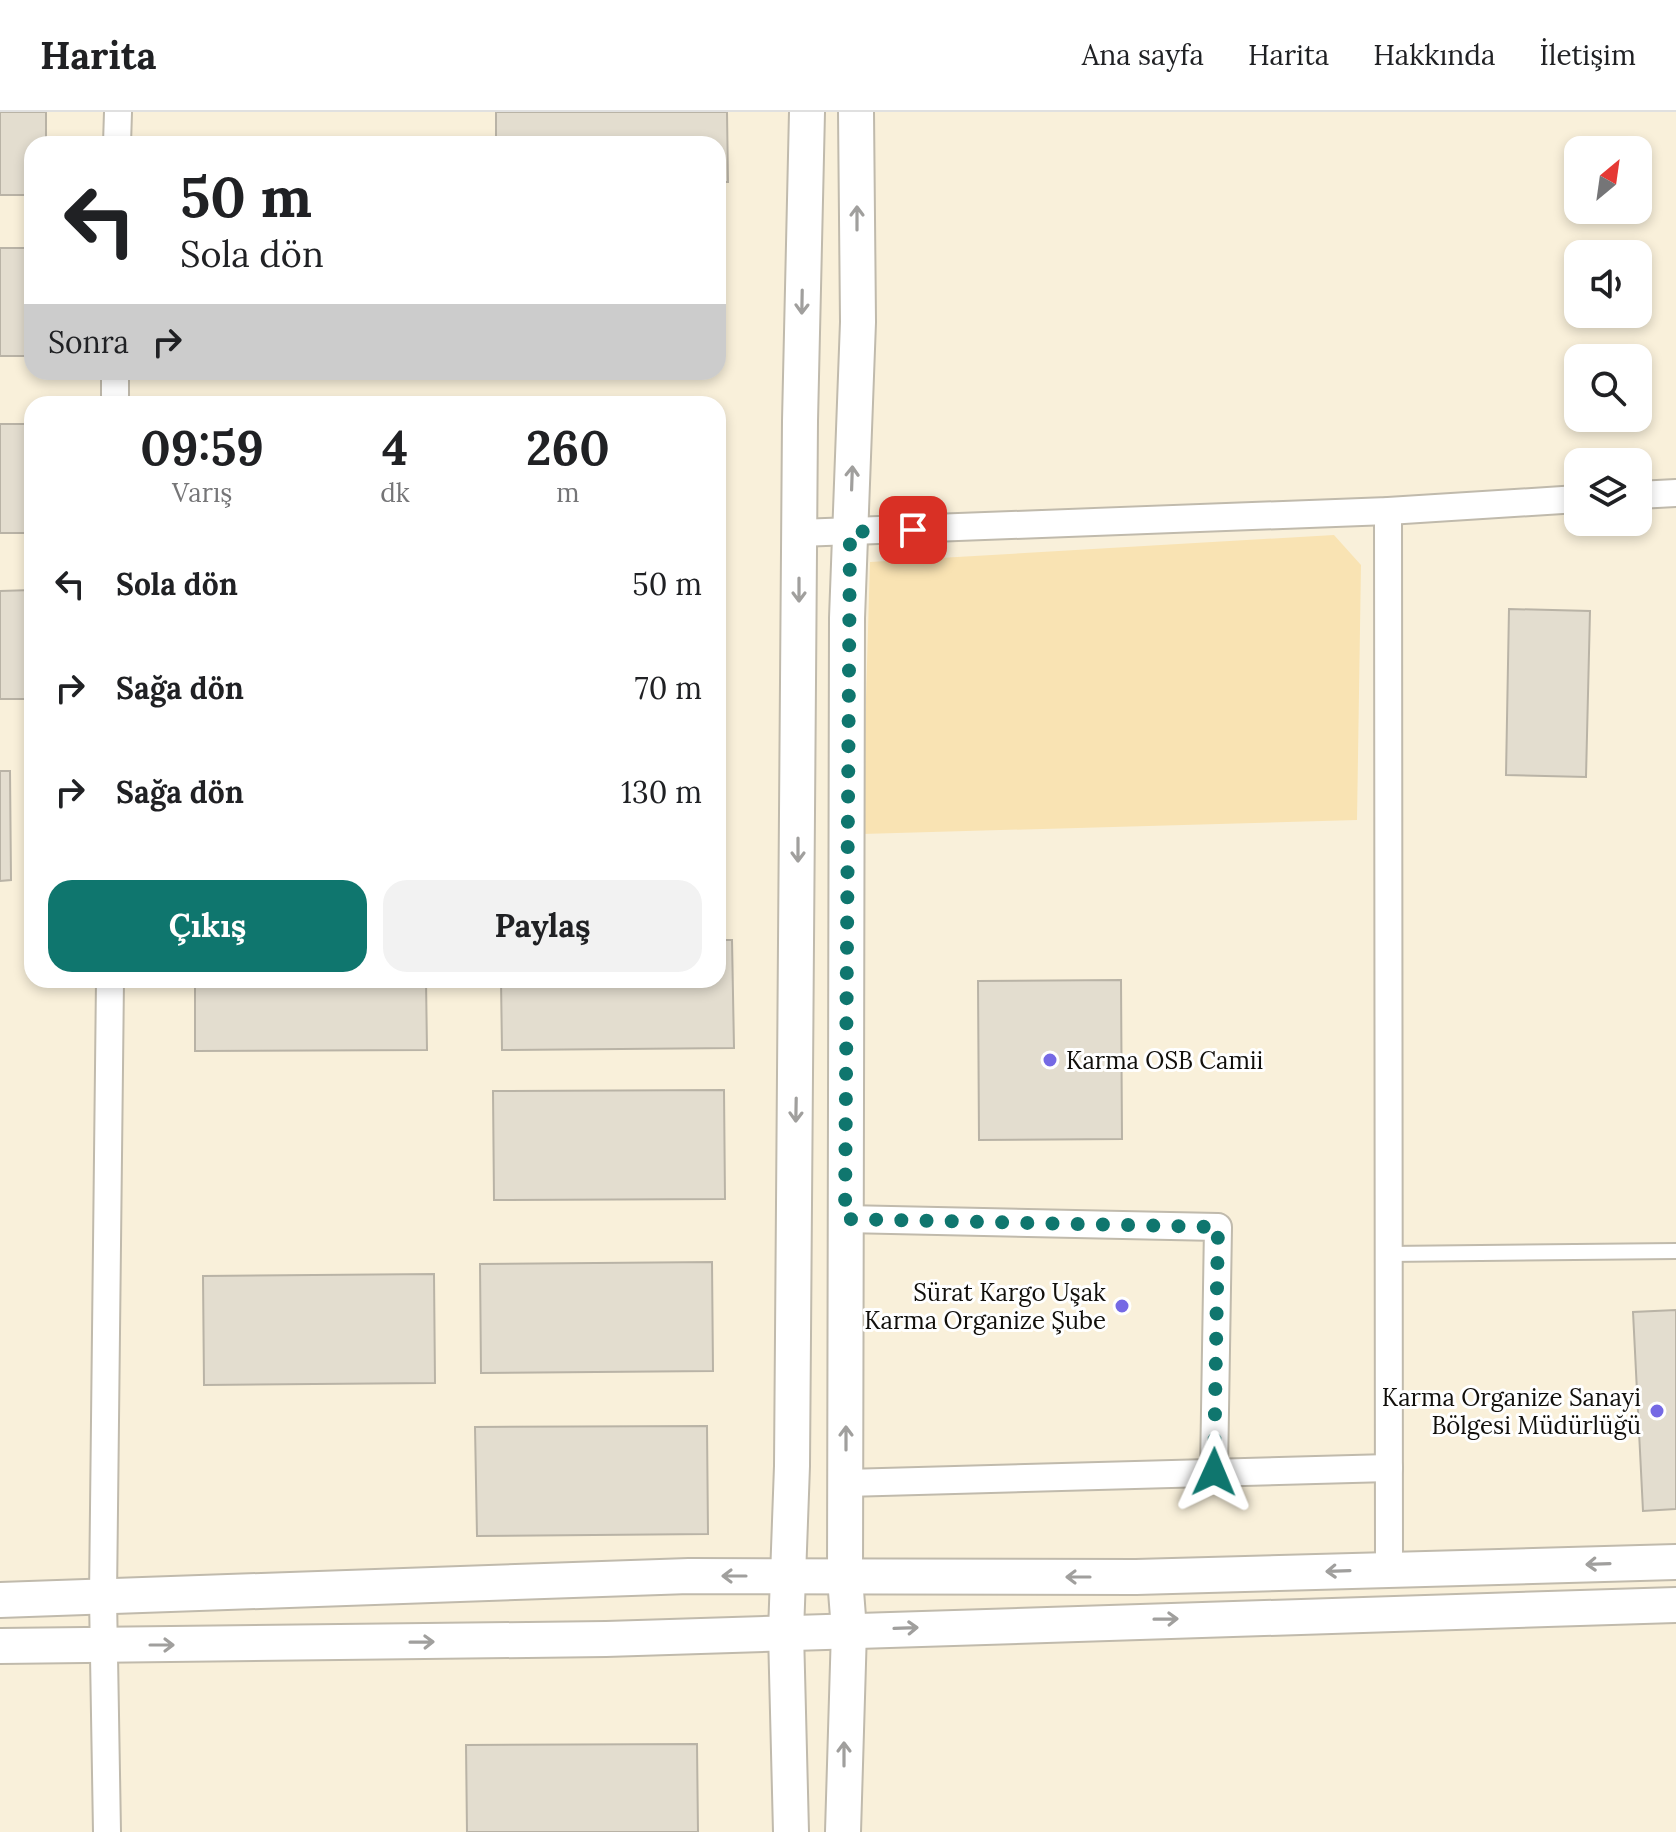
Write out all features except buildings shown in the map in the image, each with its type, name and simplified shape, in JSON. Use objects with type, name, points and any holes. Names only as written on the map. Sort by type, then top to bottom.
[{"type":"street","points":[[117,136],[118,112]]},
{"type":"street","points":[[791,1832],[786,1632],[797,1040],[799,533],[807,112]]},
{"type":"street","points":[[843,1832],[849,1630],[845,1578],[845,1219],[850,532],[858,322],[856,112]]},
{"type":"street","points":[[1652,494],[1676,493]]},
{"type":"street","points":[[799,533],[1388,511],[1564,500]]},
{"type":"street","points":[[1388,511],[1389,1570]]},
{"type":"street","points":[[107,1832],[107,1646],[103,1597],[110,988]]},
{"type":"street","points":[[845,1219],[1218,1227],[1214,1472]]},
{"type":"street","points":[[846,1483],[1389,1468]]},
{"type":"street","points":[[0,1600],[689,1576],[1136,1577],[1676,1562]]},
{"type":"street","points":[[0,1646],[606,1639],[1676,1605]]},
{"type":"lane","points":[[1389,1254],[1676,1251]]},
{"type":"shaded area","points":[[0,112],[1676,112],[1676,1832],[0,1832]]},
{"type":"shaded area","points":[[1334,535],[1361,565],[1357,820],[862,834],[870,562]]},
{"type":"place","name":"Karma OSB Camii","points":[[1050,1060]]},
{"type":"place","name":"Sürat Kargo Uşak Karma Organize Şube","points":[[1122,1306]]},
{"type":"place","name":"Karma Organize Sanayi Bölgesi Müdürlüğü","points":[[1657,1411]]},
{"type":"route","points":[[913,530],[850,532],[845,1219],[1218,1227],[1214,1472]]}]
